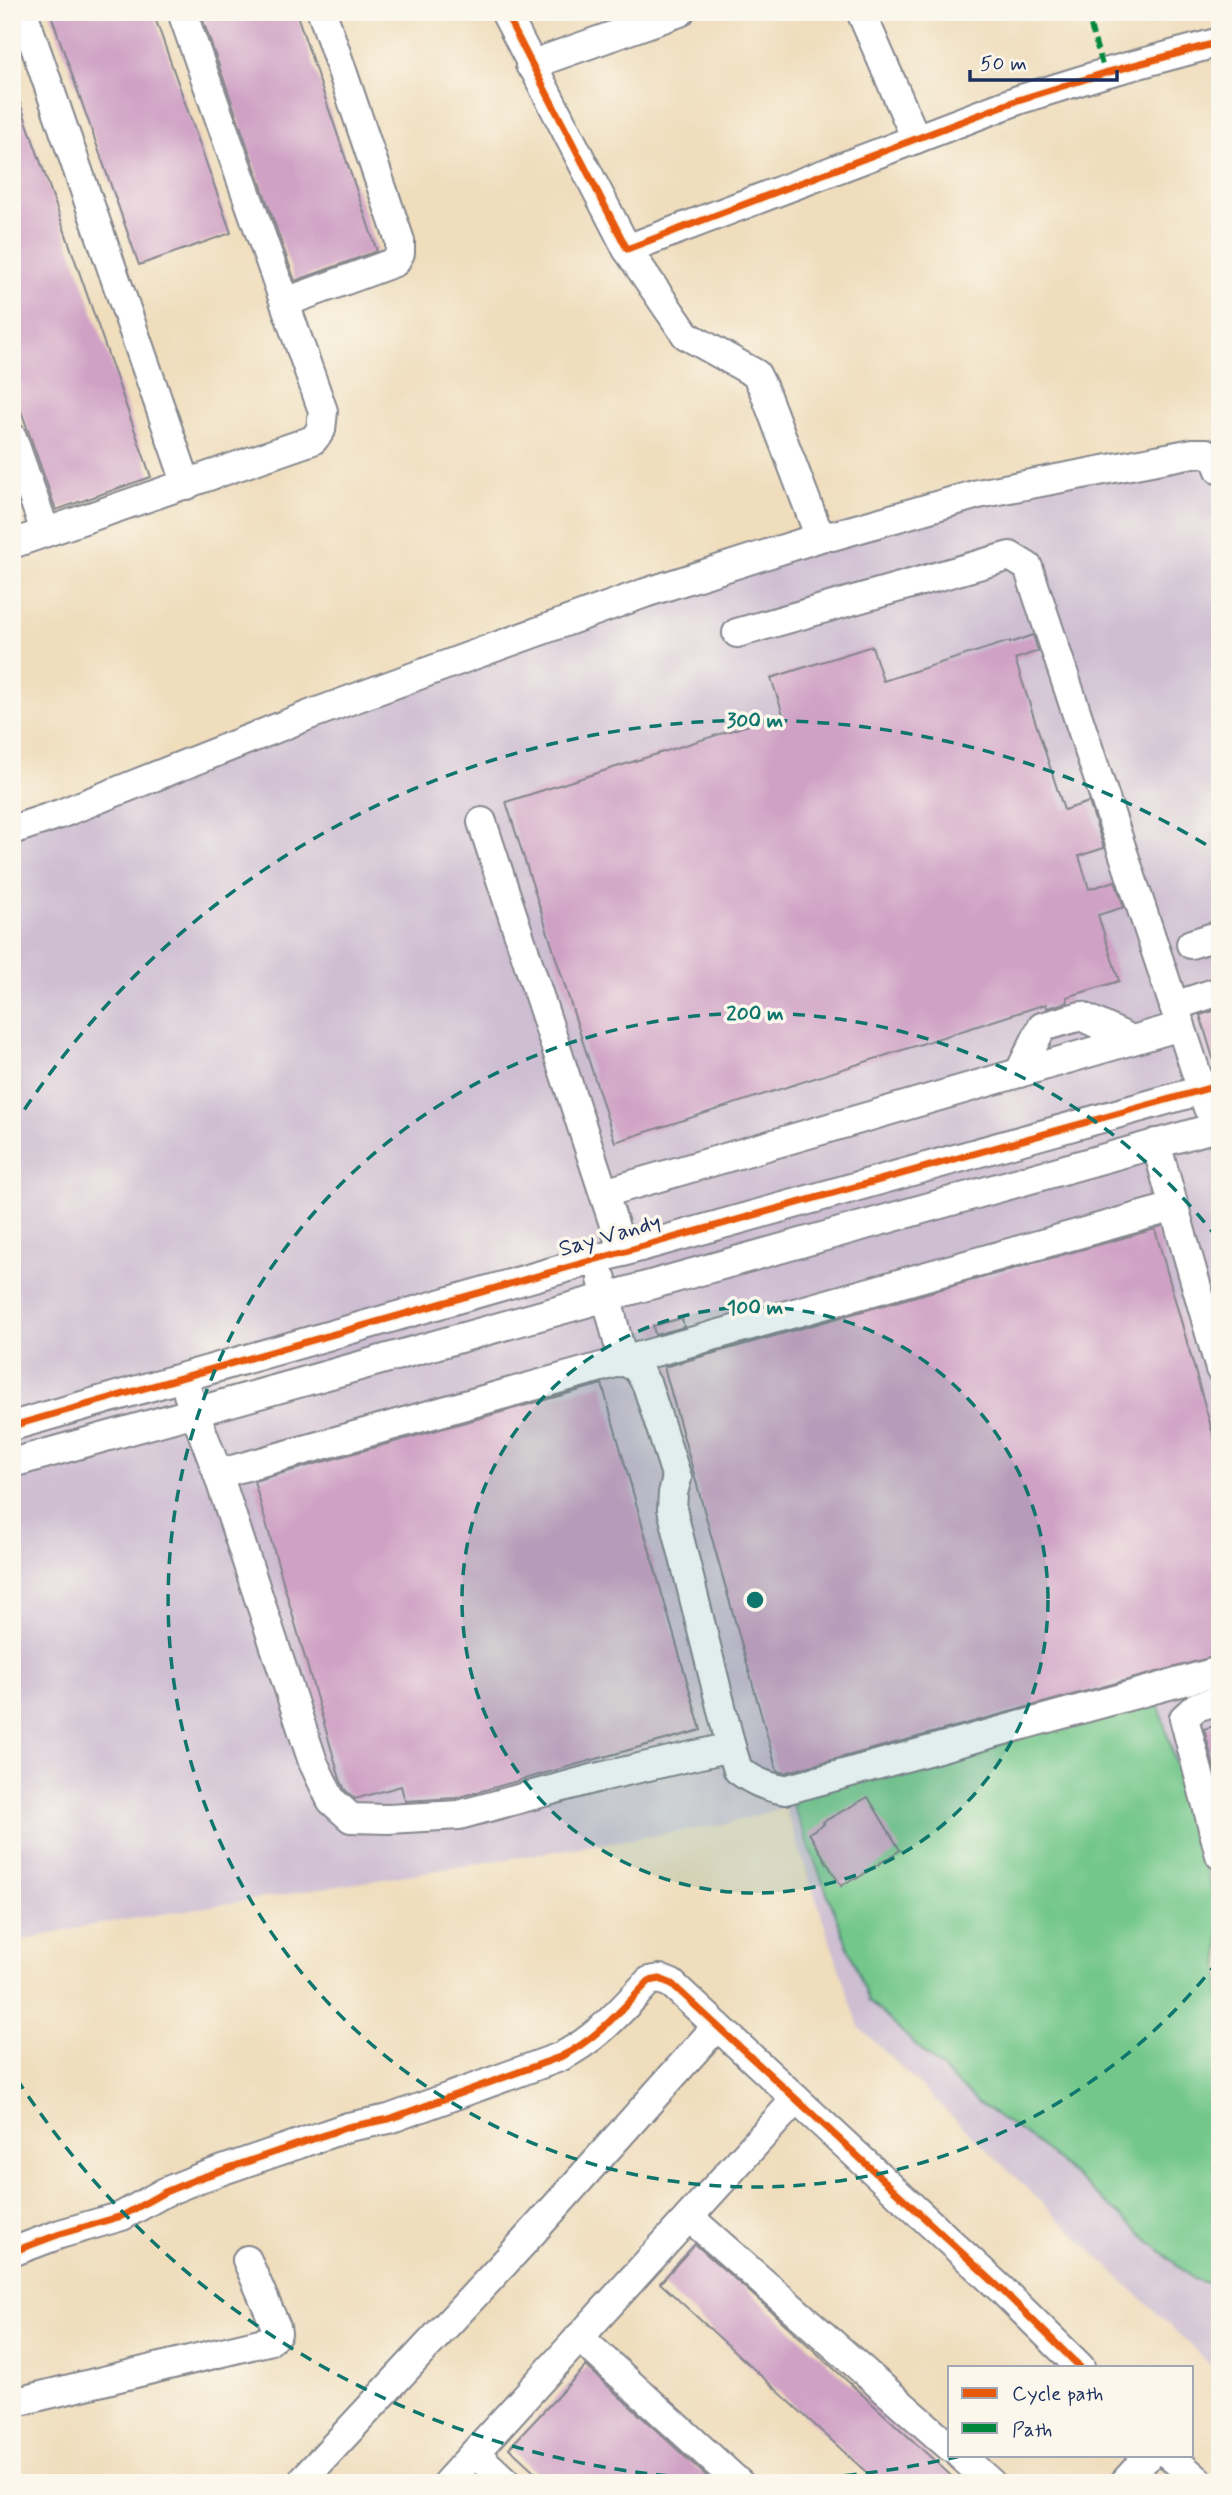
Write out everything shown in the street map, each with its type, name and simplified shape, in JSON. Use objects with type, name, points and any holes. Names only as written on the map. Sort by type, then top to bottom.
[{"type":"street","points":[[23,12],[187,485]]},
{"type":"street","points":[[12,544],[313,440],[321,430],[323,411],[182,12]]},
{"type":"street","points":[[286,302],[395,262],[400,253],[400,241],[321,12]]},
{"type":"street","points":[[505,12],[627,249],[686,335],[756,374],[816,527],[824,536]]},
{"type":"street","points":[[530,65],[680,12]]},
{"type":"street","points":[[861,12],[916,139]]},
{"type":"street","points":[[627,249],[1018,100],[1080,80],[1220,42]]},
{"type":"street","points":[[12,437],[44,531]]},
{"type":"street","points":[[12,830],[60,814],[313,714],[645,593],[824,536],[832,536],[978,494],[1193,453],[1207,453],[1216,460],[1220,470]]},
{"type":"street","points":[[12,1463],[1217,1126],[1211,1088],[1178,1016],[1028,567],[1010,556],[737,633]]},
{"type":"street","points":[[482,822],[604,1193],[610,1255],[607,1297],[623,1361],[637,1368],[647,1385],[677,1478],[672,1509],[738,1770],[754,1781],[785,1790],[1220,1671]]},
{"type":"street","points":[[1191,944],[1220,935]]},
{"type":"street","points":[[604,1193],[1132,1041],[1220,991]]},
{"type":"street","points":[[1019,1073],[1042,1027],[1081,1016],[1132,1041]]},
{"type":"street","name":"Say Vandy","points":[[12,1426],[610,1255],[1211,1088]]},
{"type":"street","points":[[1156,1143],[1220,1369]]},
{"type":"street","points":[[218,1474],[1174,1207]]},
{"type":"street","points":[[183,1378],[218,1474],[313,1762],[331,1800],[351,1818],[459,1815],[596,1778],[731,1747]]},
{"type":"street","points":[[1220,1700],[1196,1707],[1184,1718],[1220,1855]]},
{"type":"street","points":[[12,2252],[60,2234],[122,2216],[165,2192],[197,2179],[348,2127],[389,2119],[560,2057],[582,2046],[603,2029],[649,1981],[660,1979],[673,1984],[1002,2290],[1079,2366]]},
{"type":"street","points":[[300,2483],[522,2244],[717,2026]]},
{"type":"street","points":[[447,2483],[796,2099]]},
{"type":"street","points":[[689,2217],[948,2444]]},
{"type":"street","points":[[12,2403],[268,2341],[277,2333],[276,2327],[247,2260]]},
{"type":"street","points":[[579,2337],[738,2483]]},
{"type":"street","points":[[475,2453],[507,2483]]},
{"type":"street","points":[[961,2456],[992,2483]]},
{"type":"street","points":[[1124,2483],[1148,2456]]},
{"type":"street","points":[[1170,2456],[1201,2483]]},
{"type":"shaded area","points":[[1220,456],[1220,2374],[859,2027],[785,1807],[726,1824],[87,1926],[12,1943],[12,829],[842,523]]},
{"type":"green space","points":[[1156,1695],[1220,1919],[1220,2287],[1193,2279],[1036,2142],[977,2102],[869,2001],[790,1798]]},
{"type":"building","points":[[50,12],[153,12],[231,233],[139,265]]},
{"type":"building","points":[[200,12],[296,12],[377,251],[295,281]]},
{"type":"building","points":[[12,89],[15,89],[151,477],[56,510],[12,385]]},
{"type":"building","points":[[1033,635],[1038,651],[1015,659],[1064,810],[1089,802],[1104,848],[1079,856],[1089,889],[1115,881],[1124,907],[1098,915],[1119,981],[1067,997],[1068,1002],[1047,1008],[1046,1004],[615,1142],[506,802],[783,714],[771,678],[872,646],[883,681]]},
{"type":"building","points":[[1220,1009],[1220,1067],[1216,1068],[1200,1015]]},
{"type":"building","points":[[1155,1229],[1220,1459],[1220,1655],[784,1773],[777,1771],[664,1367]]},
{"type":"building","points":[[682,1318],[684,1327],[655,1335],[653,1326]]},
{"type":"building","points":[[602,1384],[701,1730],[456,1798],[405,1801],[401,1786],[355,1799],[345,1790],[340,1779],[254,1481]]},
{"type":"building","points":[[1220,1724],[1220,1782],[1218,1782],[1204,1729]]},
{"type":"building","points":[[868,1797],[900,1850],[841,1886],[809,1833]]},
{"type":"building","points":[[695,2244],[959,2483],[878,2483],[660,2283]]},
{"type":"building","points":[[586,2366],[714,2483],[547,2483],[509,2448]]},
{"type":"marked path","points":[[1086,12],[1105,73]]},
{"type":"cycle path","points":[[505,12],[627,249],[1018,100],[1220,42]]},
{"type":"cycle path","points":[[12,1426],[1220,1085]]},
{"type":"cycle path","points":[[12,2252],[60,2234],[122,2216],[165,2192],[197,2179],[348,2127],[389,2119],[560,2057],[597,2033],[649,1981],[660,1979],[672,1984],[1002,2290],[1079,2366]]}]
